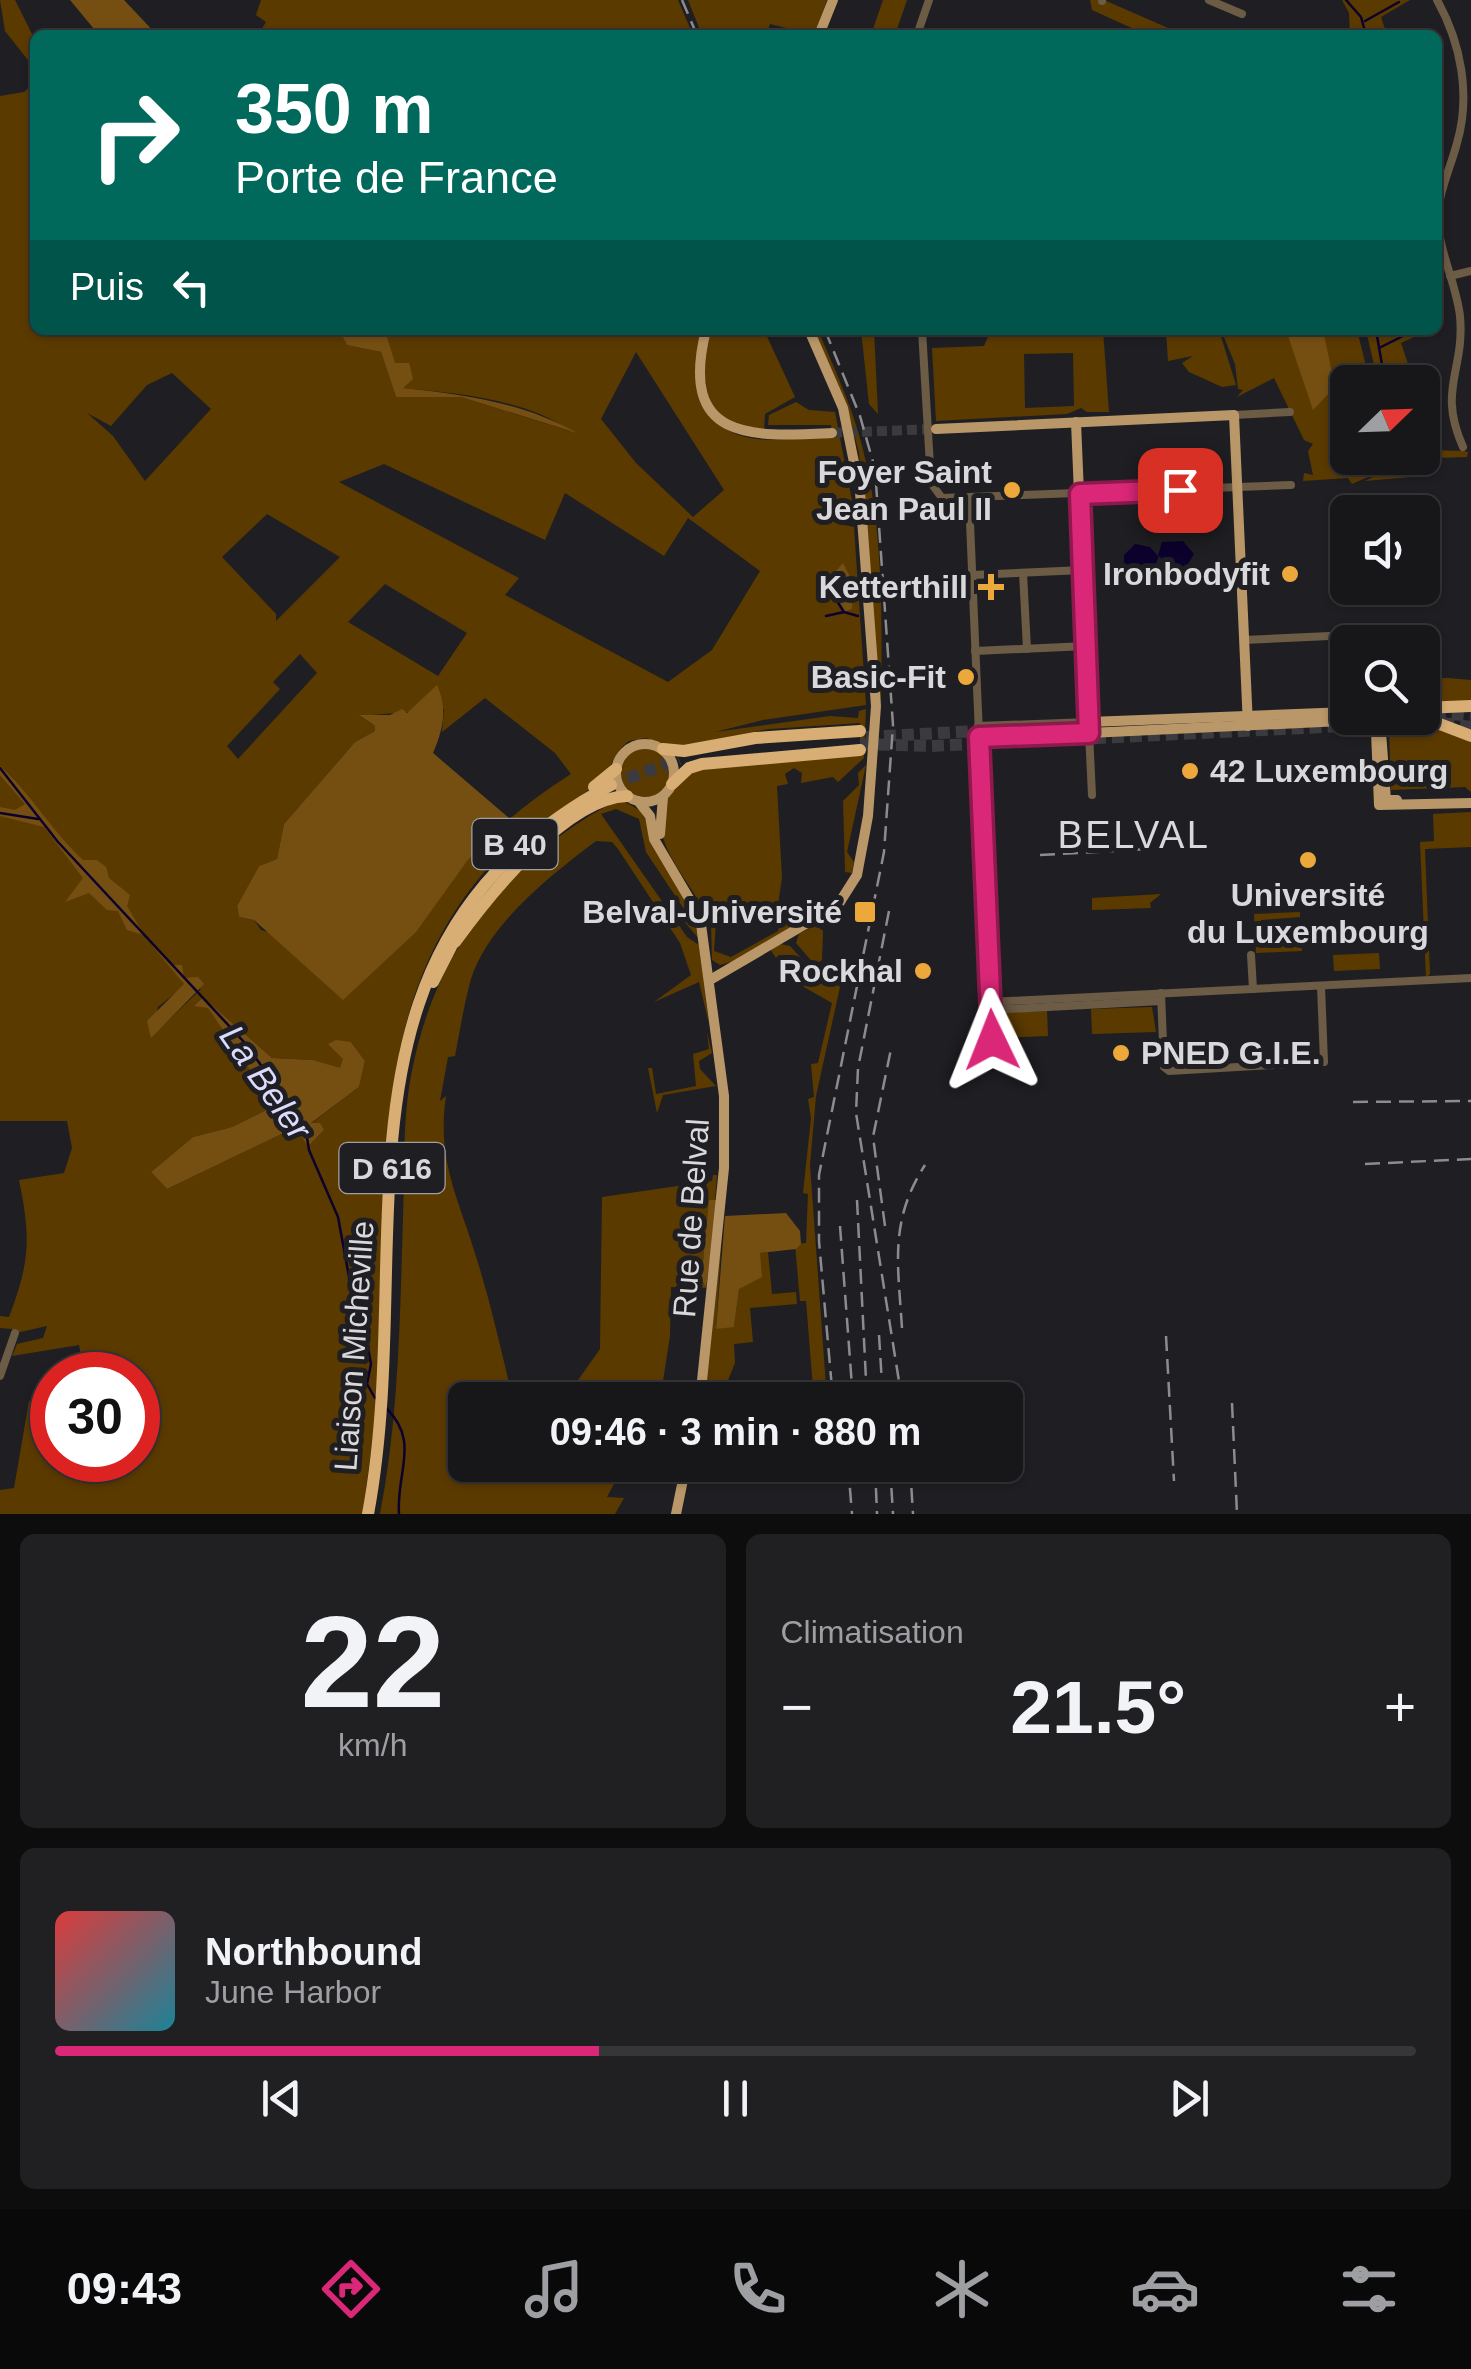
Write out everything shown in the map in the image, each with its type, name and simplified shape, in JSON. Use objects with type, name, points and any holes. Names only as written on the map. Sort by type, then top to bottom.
[{"type":"highway","points":[[1440,707],[1471,706]]},
{"type":"highway","points":[[1440,724],[1471,736]]},
{"type":"highway","points":[[662,749],[676,752],[755,738],[860,741]]},
{"type":"highway","points":[[679,761],[758,744],[860,741]]},
{"type":"highway","points":[[672,784],[702,764],[860,741]]},
{"type":"highway","name":"B 40","points":[[446,946],[467,898],[498,860],[535,827],[616,769]]},
{"type":"highway","name":"Liaison Micheville","points":[[372,1514],[386,1407],[396,1092],[411,1020],[446,946],[484,885],[512,855],[563,814],[612,788]]},
{"type":"highway","name":"B 40","points":[[446,946],[541,844],[593,807],[632,799]]},
{"type":"main road","points":[[821,30],[833,0]]},
{"type":"main road","points":[[706,335],[702,374],[714,414],[746,434],[832,433]]},
{"type":"main road","points":[[713,973],[838,906],[857,876],[868,816],[876,706],[856,458],[834,386],[811,335]]},
{"type":"main road","points":[[936,429],[1234,414],[1248,726]]},
{"type":"main road","points":[[1076,422],[1089,727],[1330,722]]},
{"type":"main road","points":[[1248,726],[1330,715]]},
{"type":"main road","points":[[1382,735],[1383,802],[1471,800]]},
{"type":"main road","points":[[663,796],[632,799],[618,784],[616,769],[621,755],[633,746],[648,744],[662,749],[672,761],[672,784],[663,796],[659,828],[663,855]]},
{"type":"main road","name":"Rue de Belval","points":[[632,799],[650,816],[663,855],[696,906],[713,973],[726,1146],[702,1382]]},
{"type":"main road","points":[[676,1514],[683,1482]]},
{"type":"street","points":[[919,30],[929,0]]},
{"type":"street","points":[[1209,0],[1242,14]]},
{"type":"street","points":[[1437,0],[1457,46],[1467,90],[1442,198]]},
{"type":"street","points":[[1442,234],[1460,336],[1449,408],[1463,446]]},
{"type":"street","points":[[1450,276],[1471,271]]},
{"type":"street","points":[[922,335],[931,483],[942,498],[1291,485]]},
{"type":"street","points":[[1234,414],[1290,412]]},
{"type":"street","points":[[968,498],[992,1040]]},
{"type":"street","points":[[972,575],[1083,570]]},
{"type":"street","points":[[1023,573],[1027,649]]},
{"type":"street","points":[[1244,640],[1330,636]]},
{"type":"street","points":[[975,651],[1086,646]]},
{"type":"street","points":[[978,726],[1089,727]]},
{"type":"street","points":[[979,737],[1089,727]]},
{"type":"street","points":[[1089,727],[1092,795]]},
{"type":"street","points":[[1251,956],[1253,990]]},
{"type":"street","points":[[990,1006],[1471,978]]},
{"type":"street","points":[[1161,998],[1164,1068],[1169,1070],[1324,1062],[1321,986]]},
{"type":"street","points":[[0,1376],[15,1333]]},
{"type":"shaded area","points":[[0,0],[15,0],[30,30],[30,63],[5,31]]},
{"type":"shaded area","points":[[70,0],[124,0],[152,30],[95,30]]},
{"type":"shaded area","points":[[261,0],[678,0],[691,30],[261,30],[266,22],[256,15]]},
{"type":"shaded area","points":[[688,0],[827,0],[816,30],[770,24],[768,30],[700,30]]},
{"type":"shaded area","points":[[883,0],[907,0],[897,30],[873,30]]},
{"type":"shaded area","points":[[1090,0],[1104,0],[1173,30],[1136,30],[1092,10]]},
{"type":"shaded area","points":[[1342,0],[1410,0],[1381,17],[1385,30],[1350,30],[1349,13]]},
{"type":"shaded area","points":[[30,87],[30,335],[342,335],[347,345],[381,352],[396,397],[461,397],[570,431],[533,411],[512,405],[467,395],[402,388],[386,335],[701,335],[700,380],[713,416],[725,428],[757,439],[832,435],[831,425],[768,425],[769,415],[796,402],[809,410],[835,412],[854,511],[840,524],[854,527],[866,705],[763,720],[715,732],[830,716],[858,718],[859,711],[866,709],[864,758],[838,782],[833,777],[801,783],[802,773],[794,768],[785,774],[788,784],[777,786],[782,878],[778,904],[703,909],[672,858],[661,830],[665,801],[673,789],[690,771],[860,754],[860,723],[769,729],[669,748],[646,738],[629,741],[598,782],[493,863],[443,931],[417,988],[400,1047],[390,1109],[380,1363],[363,1514],[0,1514],[0,1490],[14,1488],[29,1401],[30,1482],[160,1482],[160,1352],[80,1352],[79,1345],[12,1356],[17,1344],[43,1338],[47,1326],[11,1334],[12,1329],[0,1328],[0,1316],[9,1317],[25,1265],[27,1234],[19,1180],[64,1173],[72,1148],[67,1121],[0,1121],[0,96],[24,92]],"holes":[[[636,352],[724,490],[693,517],[636,463],[601,419]],[[172,373],[211,409],[145,481],[113,436],[87,413],[111,426],[147,385]],[[384,464],[545,540],[565,493],[664,556],[688,518],[760,571],[712,650],[668,682],[505,595],[519,578],[339,482]],[[267,514],[340,557],[276,621],[276,614],[222,557]],[[385,584],[467,633],[438,676],[348,622]],[[300,654],[317,673],[238,759],[227,746],[280,689],[273,682]],[[485,698],[555,753],[571,774],[516,813],[480,847],[383,962],[261,930],[254,920],[239,917],[237,906],[259,866],[277,859],[284,824],[355,742],[375,731],[375,726],[360,716],[444,709],[442,732]],[[185,985],[201,989],[152,1036],[158,1007]],[[203,997],[272,1058],[313,1060],[340,1069],[351,1042],[365,1061],[359,1087],[309,1125],[296,1127],[167,1189],[151,1172],[193,1137],[232,1127],[276,1106],[208,1007],[195,1005]],[[309,1125],[324,1130],[307,1146]]]},
{"type":"shaded area","points":[[342,335],[387,335],[395,363],[409,363],[413,379],[403,388],[470,397],[515,407],[577,433],[461,397],[396,397],[381,352],[347,345]]},
{"type":"shaded area","points":[[710,335],[766,335],[795,397],[765,414],[764,432],[729,422],[717,412],[707,390]]},
{"type":"shaded area","points":[[815,335],[820,335],[848,402],[869,478],[880,576],[881,708],[859,453],[850,418]]},
{"type":"shaded area","points":[[862,335],[874,335],[878,414],[869,404]]},
{"type":"shaded area","points":[[989,335],[1103,335],[1109,412],[1087,412],[1081,408],[1067,414],[936,421],[932,348],[984,346]],"holes":[[[1073,353],[1074,406],[1025,408],[1024,354]]]},
{"type":"shaded area","points":[[1166,335],[1221,335],[1236,385],[1222,387],[1189,372],[1182,363],[1193,356],[1168,361]]},
{"type":"shaded area","points":[[1223,335],[1358,335],[1366,365],[1330,365],[1330,475],[1373,475],[1352,484],[1348,478],[1303,481],[1304,473],[1313,475],[1308,451],[1313,444],[1304,440],[1274,378],[1237,397],[1243,390],[1238,389],[1235,364]]},
{"type":"shaded area","points":[[1288,335],[1324,335],[1330,365],[1330,392],[1313,410]]},
{"type":"shaded area","points":[[1367,335],[1418,335],[1401,343],[1408,365],[1374,365]]},
{"type":"shaded area","points":[[1440,450],[1464,451],[1468,452],[1467,457],[1440,458]]},
{"type":"shaded area","points":[[1377,475],[1411,475],[1411,477],[1365,481]]},
{"type":"shaded area","points":[[1183,541],[1194,554],[1185,569],[1172,568],[1159,556],[1152,572],[1145,576],[1135,577],[1124,566],[1124,555],[1135,544],[1150,547],[1158,556],[1162,542]]},
{"type":"shaded area","points":[[843,563],[852,581],[852,609],[844,612],[833,592],[839,579],[836,571]]},
{"type":"shaded area","points":[[1440,678],[1471,680],[1471,703],[1440,703]]},
{"type":"shaded area","points":[[437,685],[443,719],[433,753],[509,818],[467,861],[416,932],[343,1000],[254,920],[239,917],[237,906],[259,866],[277,859],[284,824],[355,742],[375,731],[375,726],[359,715],[390,715],[402,709],[407,713]]},
{"type":"shaded area","points":[[1440,730],[1471,739],[1471,792],[1465,787],[1391,790],[1389,735],[1440,735]]},
{"type":"shaded area","points":[[645,749],[662,756],[669,773],[662,790],[645,797],[628,790],[621,773],[628,756]]},
{"type":"shaded area","points":[[866,765],[847,852],[854,862],[852,873],[845,872],[843,801],[859,785],[858,773]]},
{"type":"shaded area","points":[[0,766],[83,860],[97,860],[106,867],[109,878],[130,895],[127,906],[144,935],[127,930],[118,911],[107,910],[89,893],[65,902],[83,878],[44,827],[0,816],[0,807],[15,810],[25,804],[0,775]]},
{"type":"shaded area","points":[[620,799],[646,814],[657,848],[699,939],[678,914],[684,909],[646,852],[639,819],[616,809],[601,814],[687,937],[699,945],[709,1024],[699,982],[654,1002],[691,975],[680,943],[612,842],[596,841],[560,869],[523,902],[480,958],[471,979],[455,1056],[448,1057],[440,1101],[446,1096],[447,1161],[509,1382],[448,1382],[448,1482],[615,1482],[607,1497],[624,1498],[615,1514],[380,1514],[398,1366],[407,1103],[424,1023],[440,982],[485,908],[546,847]]},
{"type":"shaded area","points":[[1471,812],[1471,847],[1425,849],[1430,974],[1426,978],[1420,842],[1434,841],[1433,814]]},
{"type":"shaded area","points":[[1161,894],[1150,903],[1151,908],[1092,910],[1092,898]]},
{"type":"shaded area","points":[[825,899],[828,910],[734,961],[720,965],[712,960],[711,922],[716,922],[714,951],[731,957],[778,931],[778,921],[762,925],[762,920],[807,914]]},
{"type":"shaded area","points":[[1300,912],[1300,917],[1261,920],[1262,940],[1301,939],[1302,951],[1256,953],[1254,914]]},
{"type":"shaded area","points":[[815,925],[823,931],[822,960],[815,965],[796,943],[799,934]]},
{"type":"shaded area","points":[[151,944],[171,965],[182,965],[184,978],[198,977],[204,984],[151,1038],[147,1021],[184,984]]},
{"type":"shaded area","points":[[780,944],[790,946],[814,972],[847,955],[816,1096],[810,1165],[826,1382],[813,1382],[806,1301],[800,1301],[795,1244],[806,1243],[808,1194],[803,1193],[811,1118],[808,1099],[814,1097],[811,1064],[818,1063],[832,1003],[790,979],[770,949]]},
{"type":"shaded area","points":[[1379,953],[1380,969],[1334,971],[1333,955]]},
{"type":"shaded area","points":[[203,997],[272,1058],[313,1060],[340,1068],[343,1059],[328,1044],[336,1040],[351,1042],[365,1061],[359,1087],[311,1123],[320,1123],[324,1130],[308,1146],[302,1137],[308,1126],[296,1127],[167,1189],[151,1172],[193,1137],[232,1127],[275,1106],[208,1008],[194,1006]]},
{"type":"shaded area","points":[[1152,1007],[1156,1032],[1092,1034],[1091,1009]]},
{"type":"shaded area","points":[[1047,1011],[1048,1036],[1000,1038],[1000,1013]]},
{"type":"shaded area","points":[[707,1032],[712,1053],[699,1061],[700,1069],[716,1086],[663,1095],[657,1113],[648,1068],[652,1068],[656,1094],[696,1086],[693,1054],[709,1049]]},
{"type":"shaded area","points":[[713,1175],[717,1175],[715,1200],[709,1201],[702,1272],[686,1279],[702,1280],[706,1288],[671,1287],[670,1336],[663,1382],[577,1382],[600,1349],[602,1197],[712,1181]]},
{"type":"shaded area","points":[[709,1200],[718,1200],[706,1288],[702,1280],[685,1279],[686,1272],[702,1272]]},
{"type":"shaded area","points":[[786,1213],[800,1231],[801,1244],[796,1249],[760,1253],[762,1277],[739,1289],[734,1327],[716,1329],[725,1216]]},
{"type":"shaded area","points":[[723,1216],[716,1329],[734,1326],[739,1289],[760,1253],[768,1252],[772,1294],[796,1292],[797,1304],[750,1308],[753,1342],[734,1344],[735,1363],[727,1382],[705,1382]]},
{"type":"waterway","points":[[1346,0],[1361,17],[1365,30]]},
{"type":"waterway","points":[[1365,21],[1399,2]]},
{"type":"waterway","points":[[1377,335],[1382,365]]},
{"type":"waterway","points":[[1379,348],[1405,335]]},
{"type":"waterway","points":[[829,588],[844,612]]},
{"type":"waterway","points":[[826,616],[844,612],[858,616]]},
{"type":"waterway","name":"La Beler","points":[[0,768],[58,842],[244,1042],[305,1125],[309,1150],[338,1217],[357,1320],[364,1327],[371,1364],[367,1384],[375,1398]]},
{"type":"waterway","points":[[0,813],[38,819]]},
{"type":"waterway","name":"La Beler","points":[[385,1407],[396,1420],[404,1444],[399,1514]]},
{"type":"tunnel","points":[[832,433],[936,429]]},
{"type":"tunnel","points":[[1440,713],[1471,716]]},
{"type":"tunnel","points":[[1442,723],[1471,727]]},
{"type":"tunnel","points":[[866,737],[1050,727]]},
{"type":"tunnel","points":[[860,744],[931,746],[1330,727]]},
{"type":"tunnel","points":[[611,785],[679,759]]},
{"type":"railway","points":[[682,0],[695,30]]},
{"type":"railway","points":[[827,335],[860,416],[875,469],[893,725],[884,852],[819,1175],[819,1241],[831,1382]]},
{"type":"railway","points":[[1040,855],[1167,848]]},
{"type":"railway","points":[[889,911],[858,1068],[856,1113],[899,1382]]},
{"type":"railway","points":[[885,1226],[873,1137],[891,1049]]},
{"type":"railway","points":[[1353,1102],[1471,1101]]},
{"type":"railway","points":[[1365,1164],[1471,1159]]},
{"type":"railway","points":[[902,1328],[898,1244],[906,1205],[925,1165]]},
{"type":"railway","points":[[857,1200],[866,1382]]},
{"type":"railway","points":[[840,1226],[852,1382]]},
{"type":"railway","points":[[879,1335],[882,1382]]},
{"type":"railway","points":[[1166,1336],[1174,1481]]},
{"type":"railway","points":[[1232,1403],[1237,1514]]},
{"type":"railway","points":[[849,1482],[852,1514]]},
{"type":"railway","points":[[876,1482],[877,1514]]},
{"type":"railway","points":[[891,1482],[893,1514]]},
{"type":"railway","points":[[911,1482],[913,1514]]},
{"type":"place","name":"Foyer Saint Jean Paul II","points":[[1012,490]]},
{"type":"place","name":"Ironbodyfit","points":[[1290,574]]},
{"type":"place","name":"Ketterthill","points":[[991,587]]},
{"type":"place","name":"Basic-Fit","points":[[966,677]]},
{"type":"place","name":"42 Luxembourg","points":[[1190,771]]},
{"type":"place","name":"Université du Luxembourg","points":[[1308,860]]},
{"type":"place","name":"Belval-Université","points":[[865,912]]},
{"type":"place","name":"Rockhal","points":[[923,971]]},
{"type":"place","name":"PNED G.I.E.","points":[[1121,1053]]},
{"type":"district","name":"BELVAL","points":[[1134,835]]},
{"type":"route","points":[[992,1040],[979,737],[1089,733],[1080,494],[1180,490]]}]
